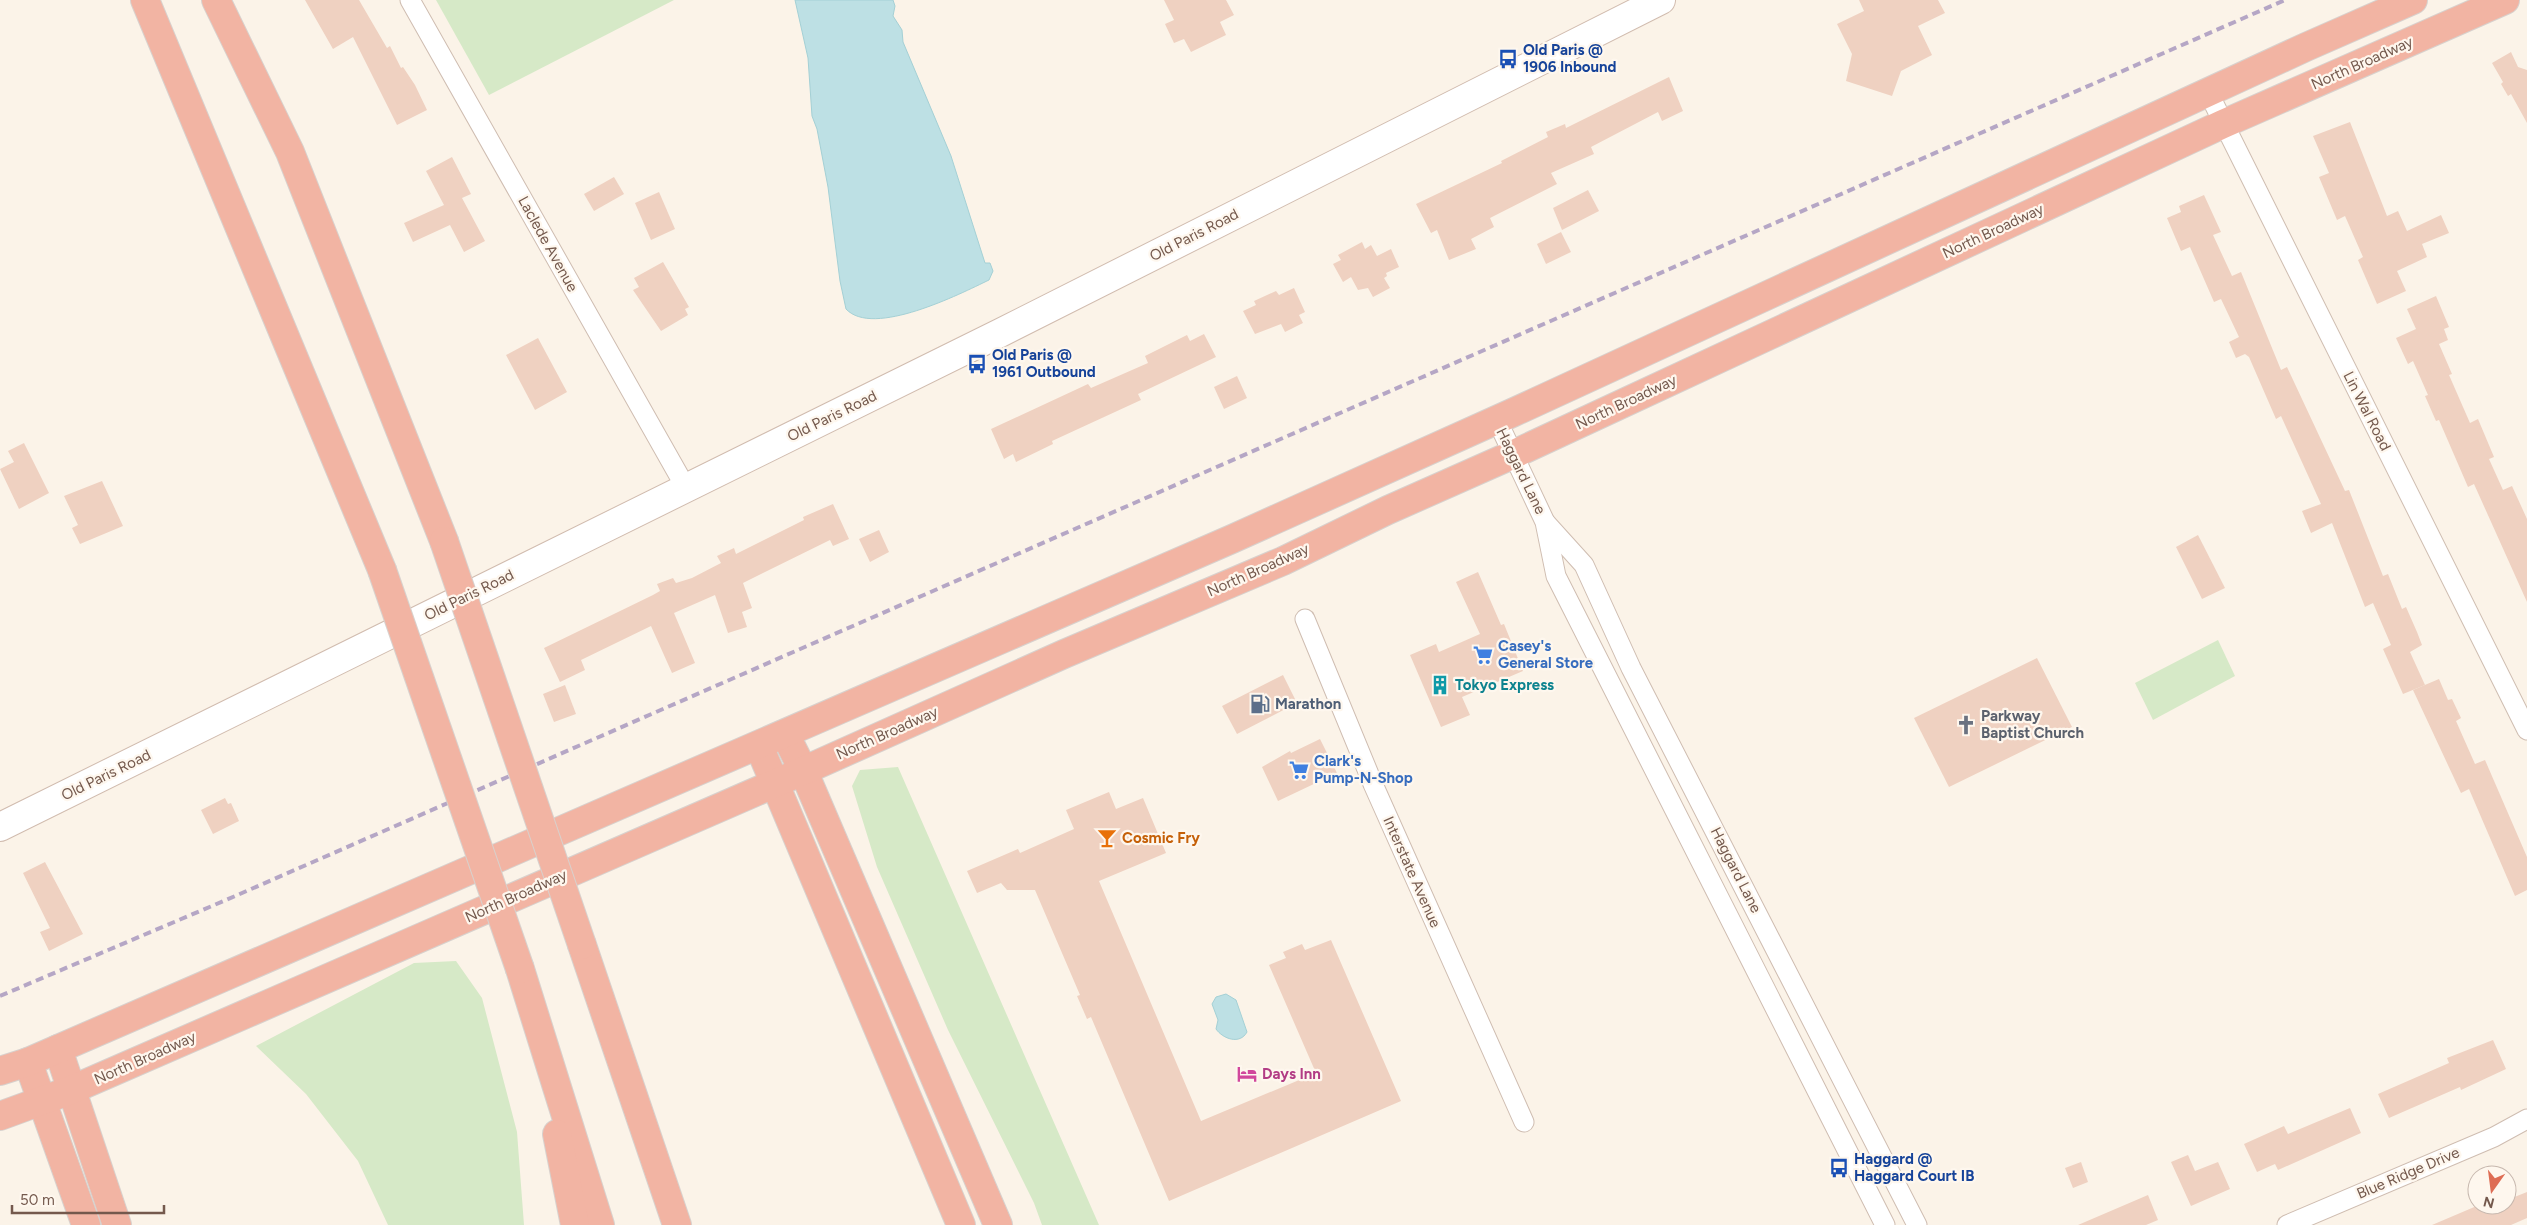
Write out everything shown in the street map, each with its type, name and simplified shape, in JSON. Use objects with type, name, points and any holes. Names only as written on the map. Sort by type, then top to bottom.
[{"type":"highway","points":[[145,0],[382,570],[520,969],[600,1225]]},
{"type":"highway","points":[[216,0],[290,152],[444,541],[678,1225]]},
{"type":"highway","points":[[0,1071],[28,1062],[759,746],[1048,617],[1232,539],[1497,420],[2208,92],[2413,0]]},
{"type":"highway","name":"North Broadway","points":[[0,1116],[71,1090],[776,783],[1064,654],[1283,561],[1388,510],[1512,455],[2224,124],[2505,0]]},
{"type":"highway","points":[[785,734],[803,770],[998,1225]]},
{"type":"highway","points":[[759,746],[961,1225]]},
{"type":"highway","points":[[543,1043],[560,1160],[575,1225]]},
{"type":"highway","points":[[58,1049],[117,1225]]},
{"type":"highway","points":[[28,1062],[86,1225]]},
{"type":"street","name":"Laclede Avenue","points":[[410,0],[686,488]]},
{"type":"street","name":"Old Paris Road","points":[[0,826],[992,337],[1649,3]]},
{"type":"street","name":"Lin Wal Road","points":[[2208,92],[2527,730]]},
{"type":"street","name":"Haggard Lane","points":[[1497,420],[1545,522],[1556,576],[1885,1225]]},
{"type":"street","name":"Haggard Lane","points":[[1545,522],[1584,565],[1636,676],[1917,1225]]},
{"type":"street","name":"Interstate Avenue","points":[[1306,620],[1372,784],[1524,1122]]},
{"type":"street","name":"Blue Ridge Drive","points":[[2287,1225],[2494,1137],[2527,1119]]},
{"type":"green space","points":[[436,0],[674,0],[489,95]]},
{"type":"green space","points":[[2218,640],[2235,676],[2153,720],[2135,683]]},
{"type":"green space","points":[[898,767],[1099,1225],[1042,1225],[1034,1203],[948,1030],[877,867],[852,786],[860,770]]},
{"type":"green space","points":[[456,961],[482,998],[517,1132],[524,1225],[388,1225],[358,1161],[306,1094],[256,1046],[414,963]]},
{"type":"water","points":[[795,0],[893,0],[895,6],[893,16],[902,30],[903,42],[951,156],[985,263],[990,263],[993,271],[989,280],[938,303],[917,311],[895,316],[876,319],[859,317],[846,309],[840,281],[828,187],[817,129],[812,116],[808,58]]},
{"type":"water","points":[[1226,994],[1236,1000],[1247,1032],[1240,1038],[1227,1038],[1216,1029],[1218,1020],[1212,1004],[1216,997]]},
{"type":"building","points":[[305,0],[359,0],[387,48],[390,46],[401,68],[403,67],[415,85],[427,110],[397,125],[353,37],[333,49]]},
{"type":"building","points":[[1164,0],[1226,0],[1234,15],[1220,22],[1226,35],[1191,52],[1184,39],[1174,43],[1165,24],[1174,20]]},
{"type":"building","points":[[1859,0],[1938,0],[1945,13],[1918,26],[1932,55],[1901,71],[1892,96],[1846,81],[1852,54],[1837,24],[1864,11]]},
{"type":"building","points":[[2511,52],[2518,67],[2527,70],[2527,123],[2511,94],[2508,96],[2501,84],[2503,82],[2492,63]]},
{"type":"building","points":[[1669,77],[1683,111],[1662,121],[1658,112],[1591,147],[1594,154],[1551,173],[1557,184],[1490,218],[1494,227],[1471,239],[1476,249],[1449,260],[1437,230],[1431,233],[1416,204],[1502,163],[1501,161],[1548,137],[1546,132],[1565,124],[1566,128]]},
{"type":"building","points":[[2350,122],[2387,216],[2398,211],[2407,231],[2441,215],[2449,233],[2422,244],[2427,257],[2397,271],[2406,291],[2377,304],[2358,260],[2363,257],[2345,216],[2337,220],[2319,177],[2329,173],[2313,136]]},
{"type":"building","points":[[452,157],[471,194],[462,198],[485,241],[464,252],[450,225],[413,242],[404,223],[444,205],[426,171]]},
{"type":"building","points":[[614,177],[624,194],[594,211],[584,194]]},
{"type":"building","points":[[1588,190],[1599,211],[1562,230],[1553,208]]},
{"type":"building","points":[[659,192],[675,229],[651,240],[635,203]]},
{"type":"building","points":[[2204,195],[2221,232],[2213,235],[2232,276],[2241,272],[2281,370],[2287,367],[2345,491],[2349,490],[2383,576],[2388,574],[2402,609],[2406,607],[2422,645],[2410,652],[2425,685],[2403,694],[2383,649],[2391,645],[2373,603],[2365,607],[2332,523],[2311,533],[2302,511],[2321,504],[2281,416],[2276,419],[2249,357],[2245,354],[2236,358],[2229,342],[2239,337],[2221,299],[2214,302],[2190,247],[2181,251],[2167,218],[2181,212],[2179,206]]},
{"type":"building","points":[[1561,232],[1571,252],[1546,264],[1537,244]]},
{"type":"building","points":[[1362,242],[1365,249],[1371,245],[1377,256],[1391,249],[1399,267],[1386,273],[1387,276],[1384,278],[1390,288],[1373,297],[1368,288],[1358,290],[1351,277],[1343,282],[1333,264],[1341,260],[1338,255]]},
{"type":"building","points":[[663,262],[689,307],[685,309],[688,315],[661,331],[633,290],[639,287],[634,278]]},
{"type":"building","points":[[1294,288],[1305,312],[1299,315],[1303,323],[1285,332],[1281,324],[1255,334],[1243,311],[1256,305],[1254,301],[1276,291],[1279,295]]},
{"type":"building","points":[[2436,296],[2449,327],[2444,329],[2448,340],[2439,344],[2452,374],[2449,375],[2470,423],[2478,419],[2494,457],[2489,459],[2503,490],[2512,486],[2527,519],[2527,602],[2474,484],[2468,487],[2439,420],[2436,421],[2425,396],[2428,395],[2413,361],[2408,364],[2396,338],[2416,329],[2407,309]]},
{"type":"building","points":[[1204,334],[1216,357],[1138,394],[1141,400],[1052,441],[1053,444],[1016,462],[1013,454],[1004,459],[991,429],[1088,384],[1091,388],[1148,363],[1145,356],[1187,335],[1190,341]]},
{"type":"building","points":[[538,338],[567,392],[535,410],[506,355]]},
{"type":"building","points":[[1237,376],[1247,398],[1224,409],[1214,387]]},
{"type":"building","points":[[24,443],[49,493],[19,509],[0,469],[14,462],[8,451]]},
{"type":"building","points":[[102,481],[123,526],[80,544],[72,528],[78,525],[64,496]]},
{"type":"building","points":[[833,504],[849,539],[833,546],[830,540],[743,583],[752,608],[742,612],[747,627],[728,633],[715,595],[674,613],[695,663],[672,673],[651,626],[581,660],[585,670],[560,682],[544,648],[653,595],[660,591],[657,584],[673,578],[676,583],[692,578],[721,563],[717,556],[734,548],[736,554],[804,520],[803,517]]},
{"type":"building","points":[[879,530],[889,552],[870,562],[859,539]]},
{"type":"building","points":[[2198,535],[2225,588],[2202,599],[2176,547]]},
{"type":"building","points":[[1478,572],[1501,625],[1504,624],[1523,671],[1462,697],[1470,715],[1441,727],[1410,655],[1436,644],[1439,652],[1480,634],[1456,582]]},
{"type":"building","name":"Parkway Baptist Church","points":[[2037,658],[2072,727],[1949,787],[1914,718]]},
{"type":"building","name":"Marathon","points":[[1283,675],[1297,703],[1237,734],[1222,706]]},
{"type":"building","points":[[2439,679],[2448,700],[2452,699],[2461,718],[2456,721],[2475,764],[2485,760],[2527,857],[2527,890],[2515,896],[2469,789],[2461,793],[2413,690]]},
{"type":"building","points":[[565,685],[576,714],[554,722],[543,694]]},
{"type":"building","name":"Clark's Pump-N-Shop","points":[[1320,739],[1337,773],[1278,801],[1262,767],[1290,751],[1291,753]]},
{"type":"building","points":[[1109,792],[1116,809],[1143,798],[1166,853],[1099,881],[1201,1121],[1316,1073],[1269,965],[1286,958],[1283,952],[1302,944],[1305,950],[1331,940],[1401,1101],[1169,1201],[1091,1017],[1087,1019],[1077,996],[1080,995],[1035,890],[1007,890],[1001,883],[977,893],[967,871],[1018,849],[1020,853],[1074,829],[1066,810]]},
{"type":"building","points":[[225,798],[228,804],[231,803],[239,821],[213,834],[201,810]]},
{"type":"building","points":[[45,862],[83,934],[49,951],[40,932],[50,928],[23,873]]},
{"type":"building","points":[[2493,1040],[2506,1069],[2461,1090],[2460,1087],[2389,1118],[2378,1094],[2449,1063],[2447,1058]]},
{"type":"building","points":[[2350,1108],[2361,1133],[2278,1170],[2275,1164],[2257,1172],[2244,1144],[2284,1126],[2288,1134]]},
{"type":"building","points":[[2188,1155],[2195,1171],[2218,1162],[2230,1189],[2191,1206],[2171,1162]]},
{"type":"building","points":[[2081,1162],[2088,1182],[2073,1188],[2065,1168]]},
{"type":"building","points":[[2527,1192],[2527,1218],[2511,1225],[2432,1225],[2467,1210],[2467,1215],[2517,1215],[2517,1196]]},
{"type":"building","points":[[2148,1195],[2158,1220],[2146,1225],[2078,1225]]},
{"type":"railway","points":[[0,996],[226,900],[2285,0]]},
{"type":"place","name":"Old Paris @ 1906 Inbound","points":[[1508,59]]},
{"type":"place","name":"Old Paris @ 1961 Outbound","points":[[977,364]]},
{"type":"place","name":"Casey's General Store","points":[[1483,655]]},
{"type":"place","name":"Tokyo Express","points":[[1440,685]]},
{"type":"place","name":"Marathon","points":[[1260,704]]},
{"type":"place","name":"Parkway Baptist Church","points":[[1966,725]]},
{"type":"place","name":"Clark's Pump-N-Shop","points":[[1299,770]]},
{"type":"place","name":"Cosmic Fry","points":[[1107,838]]},
{"type":"place","name":"Days Inn","points":[[1247,1074]]},
{"type":"place","name":"Haggard @ Haggard Court IB","points":[[1839,1168]]}]
